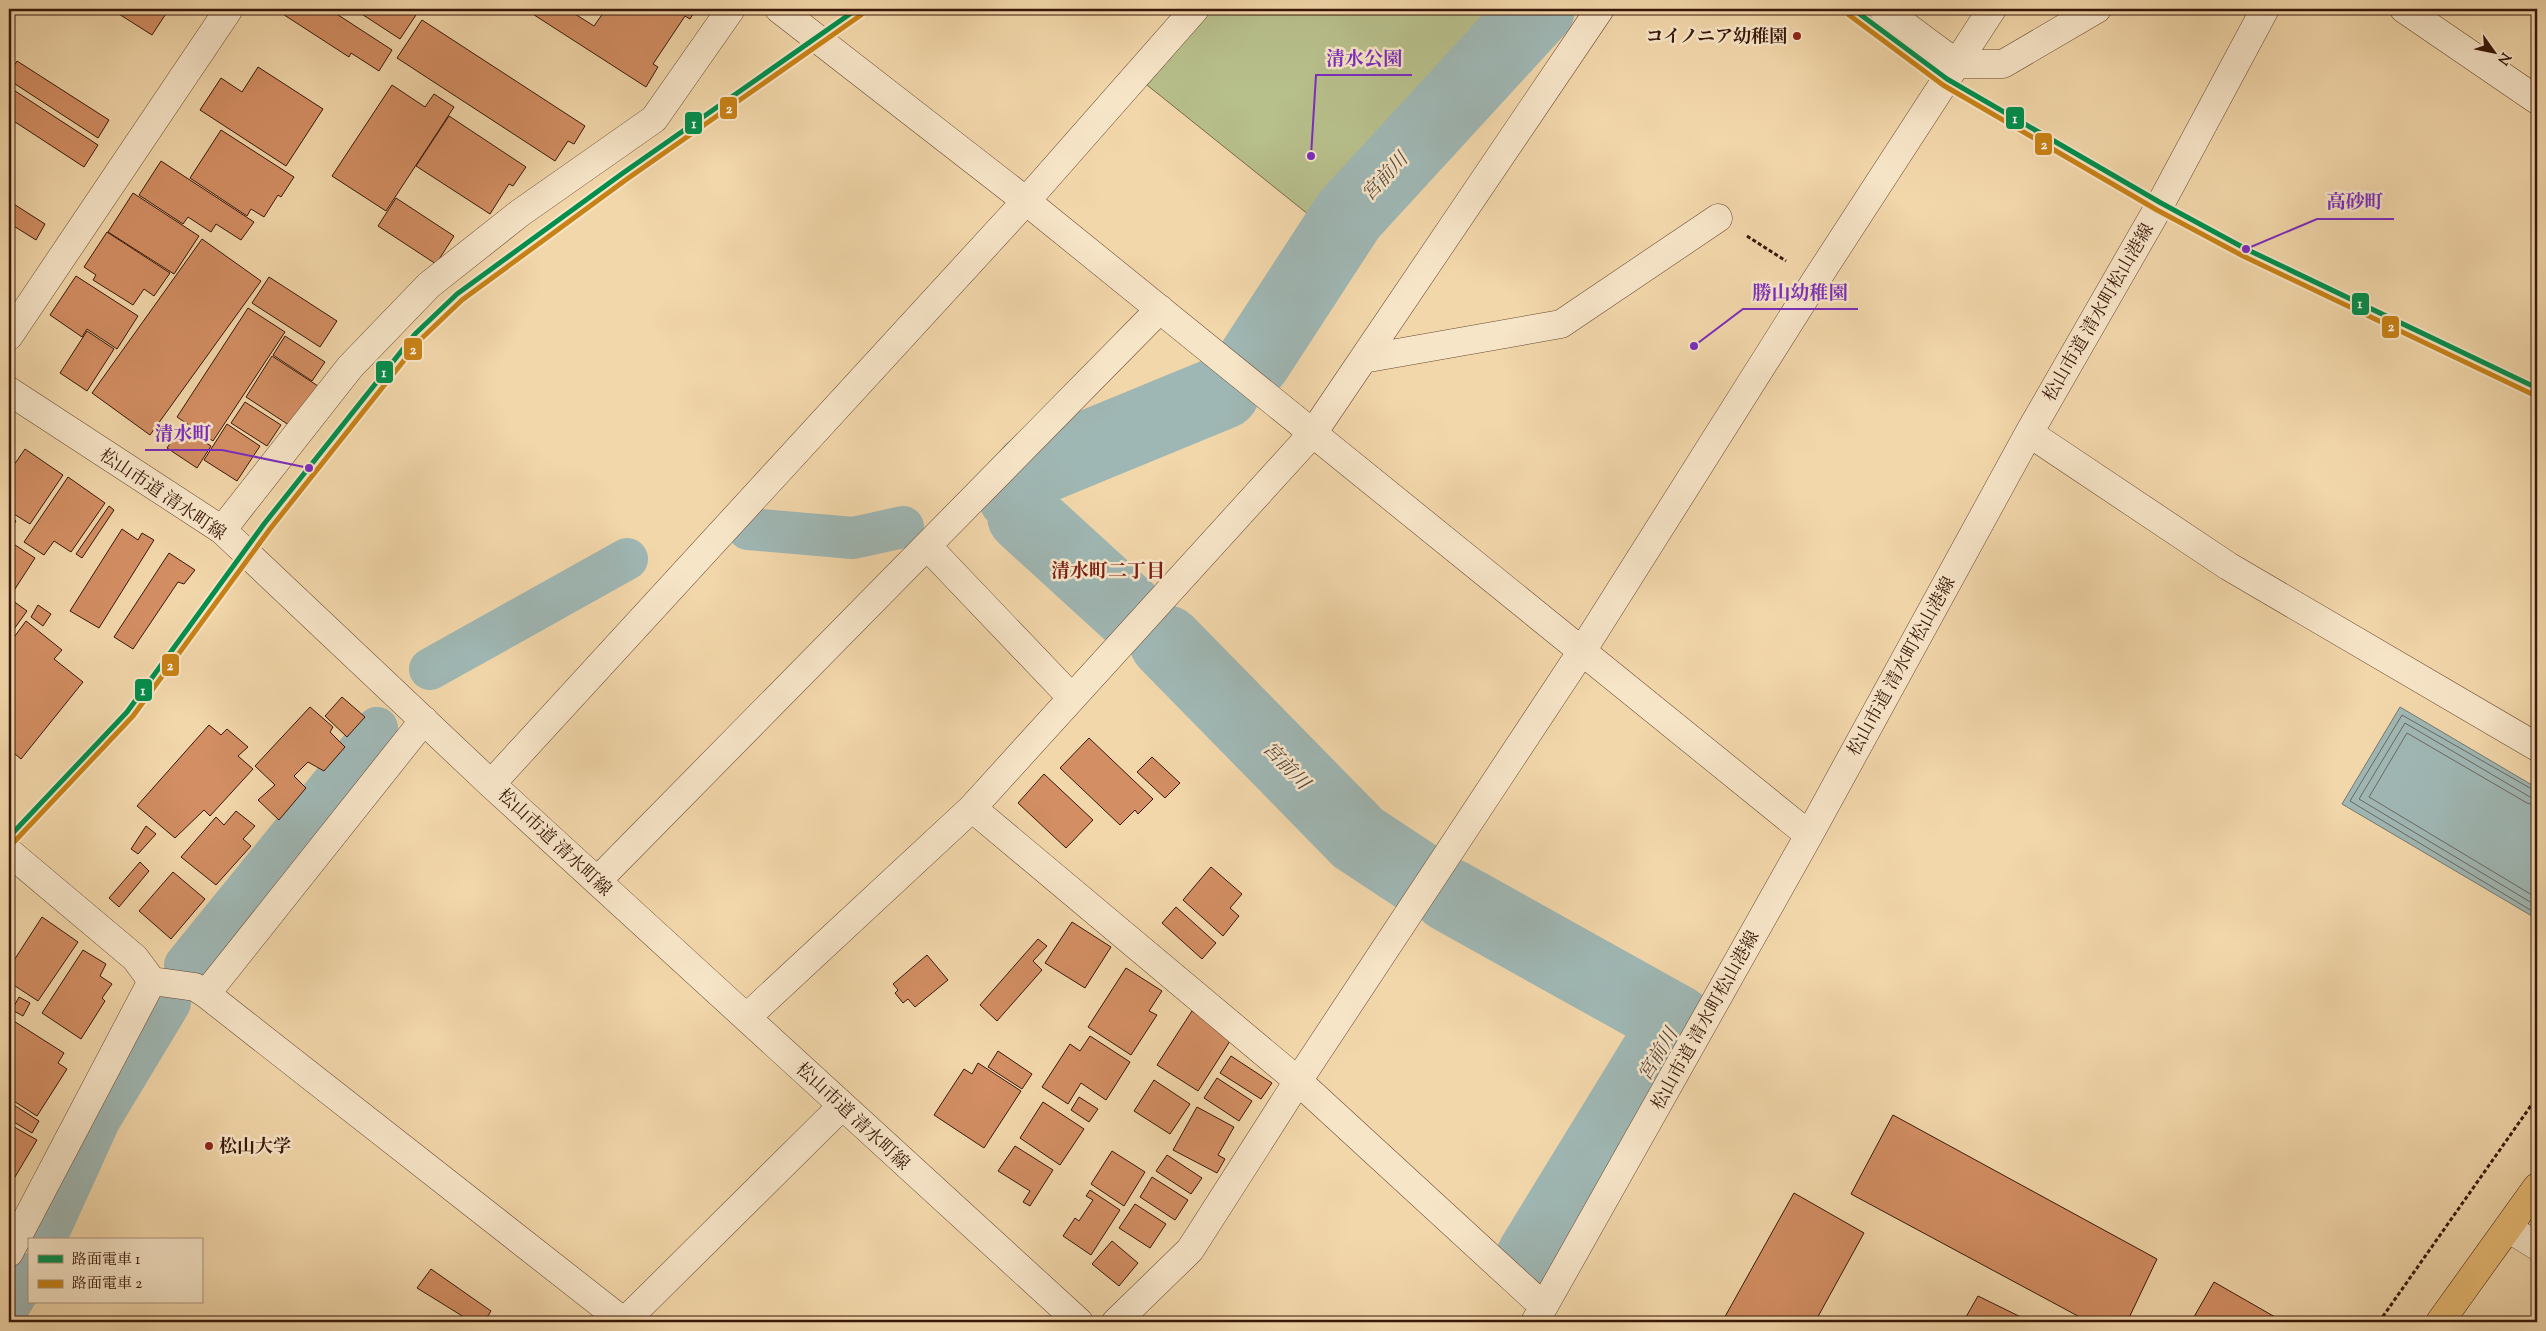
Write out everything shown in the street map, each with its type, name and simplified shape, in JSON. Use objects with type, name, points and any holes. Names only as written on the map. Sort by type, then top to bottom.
[{"type":"main road","points":[[2440,1322],[2537,1187]]},
{"type":"street","points":[[9,336],[229,9]]},
{"type":"street","points":[[222,530],[350,367],[429,285],[520,213],[654,119],[731,9]]},
{"type":"street","points":[[779,9],[1026,201],[1809,835]]},
{"type":"street","points":[[491,784],[1026,201],[1195,9]]},
{"type":"street","points":[[746,1017],[972,808],[1313,433],[1600,9]]},
{"type":"street","points":[[1883,9],[1957,64],[2003,64],[2097,9]]},
{"type":"street","points":[[1116,1322],[1190,1250],[1298,1080],[1582,651],[1816,280],[1992,9]]},
{"type":"street","name":"松山市道 清水町松山港線","points":[[1539,1314],[1809,835],[2028,433],[2161,202],[2265,9]]},
{"type":"street","points":[[2404,9],[2537,100]]},
{"type":"street","points":[[1363,360],[1561,324],[1718,218]]},
{"type":"street","points":[[597,881],[1160,309]]},
{"type":"street","name":"松山市道 清水町線","points":[[9,391],[222,530],[491,784],[1079,1322]]},
{"type":"street","points":[[2028,433],[2228,566],[2537,747]]},
{"type":"street","points":[[927,546],[1072,698]]},
{"type":"street","points":[[200,990],[424,720]]},
{"type":"street","points":[[972,808],[1298,1080],[1539,1314]]},
{"type":"street","points":[[9,852],[135,958],[158,982],[200,990],[624,1322],[842,1106]]},
{"type":"street","points":[[9,1253],[158,982]]},
{"type":"street","points":[[2508,1228],[2537,1246]]},
{"type":"path","points":[[1718,218],[1816,280]]},
{"type":"path","points":[[2379,1322],[2537,1097]]},
{"type":"green space","points":[[1211,9],[1517,9],[1324,227],[1147,85]]},
{"type":"water","points":[[2400,707],[2537,788],[2537,919],[2342,804]]},
{"type":"building","points":[[111,9],[169,9],[152,35]]},
{"type":"building","points":[[275,9],[329,9],[392,50],[379,71],[351,53],[349,57]]},
{"type":"building","points":[[354,9],[420,9],[400,39]]},
{"type":"building","points":[[530,9],[567,9],[594,26],[606,9],[696,9],[690,19],[685,16],[653,64],[658,67],[646,87],[528,11]]},
{"type":"building","points":[[422,20],[585,126],[574,144],[568,141],[555,161],[397,58]]},
{"type":"building","points":[[17,61],[109,120],[98,138],[9,80],[9,74]]},
{"type":"building","points":[[258,67],[323,109],[286,166],[200,110],[221,78],[242,92]]},
{"type":"building","points":[[392,85],[425,107],[434,94],[454,107],[386,211],[332,176]]},
{"type":"building","points":[[9,87],[98,145],[84,167],[9,118]]},
{"type":"building","points":[[449,116],[526,167],[513,186],[509,184],[490,214],[416,166]]},
{"type":"building","points":[[221,130],[294,177],[281,197],[278,195],[264,217],[251,209],[247,216],[190,178]]},
{"type":"building","points":[[161,161],[254,222],[241,240],[216,224],[211,232],[188,217],[183,224],[139,195]]},
{"type":"building","points":[[133,193],[199,236],[174,274],[108,232]]},
{"type":"building","points":[[396,198],[454,236],[436,264],[378,226]]},
{"type":"building","points":[[9,201],[45,224],[36,240],[9,223]]},
{"type":"building","points":[[107,232],[170,273],[154,296],[144,289],[133,305],[93,280],[96,275],[84,267]]},
{"type":"building","points":[[202,239],[261,281],[150,435],[92,393]]},
{"type":"building","points":[[76,276],[138,316],[117,349],[87,329],[82,337],[50,315]]},
{"type":"building","points":[[269,277],[337,321],[320,347],[252,303]]},
{"type":"building","points":[[248,308],[285,332],[213,441],[177,417]]},
{"type":"building","points":[[87,331],[114,349],[87,391],[60,373]]},
{"type":"building","points":[[285,336],[325,362],[312,381],[273,355]]},
{"type":"building","points":[[272,356],[318,386],[292,427],[246,397]]},
{"type":"building","points":[[245,402],[281,425],[267,446],[231,423]]},
{"type":"building","points":[[227,424],[260,446],[237,481],[204,460]]},
{"type":"building","points":[[181,427],[211,446],[197,468],[167,448]]},
{"type":"building","points":[[9,437],[15,441],[9,451]]},
{"type":"building","points":[[25,449],[63,475],[30,524],[9,511],[9,472]]},
{"type":"building","points":[[68,477],[105,503],[71,552],[54,541],[44,555],[24,542]]},
{"type":"building","points":[[109,506],[114,510],[82,558],[76,554]]},
{"type":"building","points":[[9,516],[16,521],[9,532]]},
{"type":"building","points":[[122,529],[138,540],[142,533],[154,540],[99,628],[70,611]]},
{"type":"building","points":[[9,541],[35,558],[13,592],[9,589]]},
{"type":"building","points":[[169,553],[195,570],[184,584],[178,582],[133,649],[114,637]]},
{"type":"building","points":[[9,598],[27,611],[9,636]]},
{"type":"building","points":[[38,605],[51,614],[43,626],[31,617]]},
{"type":"building","points":[[26,621],[62,650],[54,659],[83,682],[21,759],[9,749],[9,644]]},
{"type":"building","points":[[342,697],[365,717],[347,737],[325,716]]},
{"type":"building","points":[[310,707],[333,727],[330,732],[345,747],[324,771],[308,762],[294,776],[306,788],[279,820],[258,800],[275,785],[255,766]]},
{"type":"building","points":[[209,725],[221,735],[227,729],[248,747],[238,756],[253,769],[210,816],[204,810],[175,838],[137,806]]},
{"type":"building","points":[[1089,738],[1153,799],[1138,814],[1135,810],[1120,825],[1060,768]]},
{"type":"building","points":[[1152,757],[1180,783],[1165,798],[1137,772]]},
{"type":"building","points":[[1044,774],[1093,820],[1066,848],[1018,803]]},
{"type":"building","points":[[236,811],[255,826],[243,839],[251,846],[216,885],[181,857],[216,817],[224,825]]},
{"type":"building","points":[[146,826],[156,834],[138,854],[131,849]]},
{"type":"building","points":[[140,862],[149,871],[119,907],[109,898]]},
{"type":"building","points":[[1211,867],[1242,894],[1230,908],[1239,916],[1223,936],[1183,900]]},
{"type":"building","points":[[173,872],[205,899],[171,939],[139,911]]},
{"type":"building","points":[[1176,907],[1216,943],[1202,959],[1162,923]]},
{"type":"building","points":[[42,917],[78,942],[38,1001],[9,982],[9,968]]},
{"type":"building","points":[[1072,922],[1111,947],[1085,988],[1045,963]]},
{"type":"building","points":[[1038,939],[1047,946],[1033,961],[1042,970],[997,1021],[980,1005]]},
{"type":"building","points":[[83,950],[106,964],[100,976],[112,984],[102,998],[105,1001],[81,1039],[42,1013]]},
{"type":"building","points":[[927,955],[948,980],[915,1007],[908,999],[903,1003],[895,993],[898,990],[893,984]]},
{"type":"building","points":[[1126,968],[1162,991],[1149,1011],[1157,1015],[1131,1055],[1088,1027]]},
{"type":"building","points":[[19,997],[30,1003],[23,1016],[12,1010]]},
{"type":"building","points":[[1192,1011],[1232,1038],[1198,1091],[1157,1065]]},
{"type":"building","points":[[9,1018],[64,1053],[58,1063],[67,1069],[37,1116],[9,1098]]},
{"type":"building","points":[[1090,1036],[1130,1062],[1106,1100],[1081,1083],[1068,1104],[1042,1087],[1070,1044],[1080,1051]]},
{"type":"building","points":[[998,1051],[1032,1074],[1022,1089],[988,1067]]},
{"type":"building","points":[[1231,1056],[1272,1083],[1261,1099],[1220,1073]]},
{"type":"building","points":[[978,1063],[1021,1091],[984,1148],[934,1115],[964,1069],[972,1074]]},
{"type":"building","points":[[1217,1078],[1252,1101],[1239,1121],[1204,1098]]},
{"type":"building","points":[[1154,1080],[1190,1104],[1170,1134],[1134,1111]]},
{"type":"building","points":[[1079,1097],[1098,1109],[1089,1122],[1071,1110]]},
{"type":"building","points":[[9,1102],[39,1121],[32,1133],[9,1119]]},
{"type":"building","points":[[1043,1102],[1084,1129],[1060,1165],[1020,1138]]},
{"type":"building","points":[[1197,1107],[1234,1127],[1218,1155],[1225,1159],[1217,1173],[1173,1150]]},
{"type":"building","points":[[1893,1115],[2157,1259],[2127,1322],[2089,1322],[1851,1194]]},
{"type":"building","points":[[9,1124],[37,1140],[9,1187]]},
{"type":"building","points":[[1015,1146],[1053,1170],[1030,1206],[1023,1202],[1030,1191],[998,1171]]},
{"type":"building","points":[[1112,1151],[1145,1172],[1124,1206],[1091,1184]]},
{"type":"building","points":[[1167,1155],[1202,1178],[1191,1194],[1156,1171]]},
{"type":"building","points":[[1152,1177],[1188,1200],[1175,1220],[1140,1197]]},
{"type":"building","points":[[1090,1190],[1120,1210],[1091,1255],[1063,1236],[1075,1218],[1079,1221],[1093,1200],[1086,1196]]},
{"type":"building","points":[[1794,1193],[1864,1233],[1815,1322],[1722,1322]]},
{"type":"building","points":[[1135,1204],[1166,1224],[1150,1248],[1119,1228]]},
{"type":"building","points":[[1112,1241],[1138,1263],[1119,1286],[1092,1264]]},
{"type":"building","points":[[431,1269],[491,1311],[484,1322],[472,1322],[417,1288]]},
{"type":"building","points":[[2214,1282],[2275,1317],[2272,1322],[2191,1322]]},
{"type":"building","points":[[1978,1296],[2031,1322],[1963,1322]]},
{"type":"waterway","name":"宮前川","points":[[1254,361],[1349,215],[1538,9]]},
{"type":"waterway","name":"宮前川","points":[[1015,496],[1031,471],[1223,392]]},
{"type":"waterway","points":[[993,489],[1031,471]]},
{"type":"waterway","name":"宮前川","points":[[1024,516],[1128,611]]},
{"type":"waterway","points":[[748,529],[853,538],[903,527]]},
{"type":"waterway","points":[[430,669],[627,559]]},
{"type":"waterway","name":"宮前川","points":[[1166,642],[1358,838],[1417,877]]},
{"type":"waterway","points":[[185,965],[377,728]]},
{"type":"waterway","name":"宮前川","points":[[1449,895],[1677,1022],[1533,1257]]},
{"type":"waterway","points":[[46,1238],[99,1121],[170,1003]]},
{"type":"waterway","points":[[9,1306],[28,1276]]},
{"type":"tram line","name":"1","points":[[9,837],[127,712],[264,524],[415,334],[457,294],[623,173],[857,9]]},
{"type":"tram line","name":"1","points":[[1853,9],[1947,79],[2161,203],[2246,249],[2537,388]]},
{"type":"tram line","name":"2","points":[[14,842],[133,716],[270,529],[421,339],[462,300],[627,179],[861,15]]},
{"type":"tram line","name":"2","points":[[1849,15],[1943,85],[2157,210],[2243,256],[2534,395]]},
{"type":"place","name":"コイノニア幼稚園","points":[[1797,36]]},
{"type":"place","name":"清水公園","points":[[1311,156]]},
{"type":"place","name":"高砂町","points":[[2246,249]]},
{"type":"place","name":"勝山幼稚園","points":[[1694,346]]},
{"type":"place","name":"清水町","points":[[309,468]]},
{"type":"place","name":"松山大学","points":[[209,1146]]},
{"type":"district","name":"清水町二丁目","points":[[1108,570]]}]
